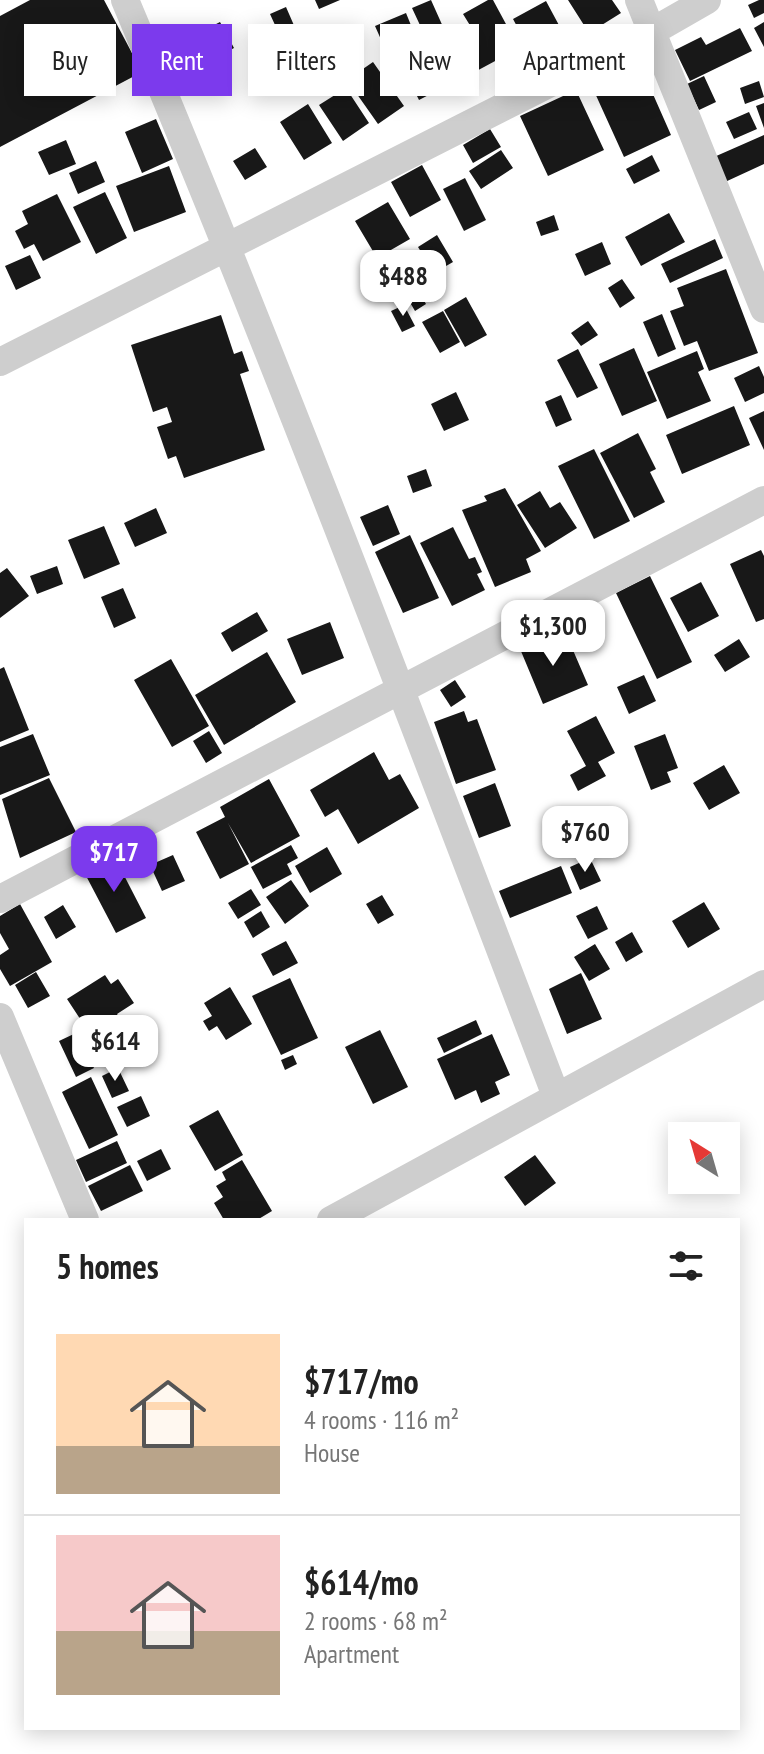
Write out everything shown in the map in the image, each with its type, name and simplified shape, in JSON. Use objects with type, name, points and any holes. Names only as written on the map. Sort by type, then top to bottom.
[{"type":"street","points":[[125,0],[228,245],[556,1096]]},
{"type":"street","points":[[639,0],[650,24]]},
{"type":"street","points":[[654,30],[707,0]]},
{"type":"street","points":[[654,34],[764,309]]},
{"type":"street","points":[[0,362],[524,96]]},
{"type":"street","points":[[0,899],[764,500]]},
{"type":"street","points":[[335,1218],[764,984]]},
{"type":"street","points":[[0,1017],[84,1218]]},
{"type":"building","points":[[30,0],[104,0],[132,53],[132,77],[116,86],[116,24],[24,24],[24,96],[97,96],[0,147],[0,16]]},
{"type":"building","points":[[315,0],[340,0],[319,9]]},
{"type":"building","points":[[431,0],[442,24],[419,24],[412,8]]},
{"type":"building","points":[[493,0],[506,24],[495,24],[495,61],[479,70],[479,24],[469,24],[463,14]]},
{"type":"building","points":[[568,0],[612,0],[621,13],[603,24],[583,24]]},
{"type":"building","points":[[764,0],[764,13],[754,18],[748,5]]},
{"type":"building","points":[[546,1],[558,24],[516,24],[513,19]]},
{"type":"building","points":[[286,7],[293,24],[275,24],[270,14]]},
{"type":"building","points":[[406,13],[410,24],[380,24],[380,37],[375,26]]},
{"type":"building","points":[[764,22],[764,47],[754,28]]},
{"type":"building","points":[[740,28],[752,51],[690,81],[675,50],[701,37],[706,45]]},
{"type":"building","points":[[373,62],[380,72],[380,96],[397,96],[404,106],[378,124],[358,96],[364,96],[364,68]]},
{"type":"building","points":[[704,76],[716,102],[699,110],[687,84]]},
{"type":"building","points":[[759,81],[764,97],[745,104],[740,88]]},
{"type":"building","points":[[333,96],[351,96],[369,123],[343,141],[319,105]]},
{"type":"building","points":[[563,96],[579,96],[604,150],[548,176],[520,116]]},
{"type":"building","points":[[596,96],[654,96],[671,135],[624,157]]},
{"type":"building","points":[[764,103],[764,128],[756,106]]},
{"type":"building","points":[[308,104],[332,143],[304,160],[280,122]]},
{"type":"building","points":[[749,112],[757,129],[734,139],[726,122]]},
{"type":"building","points":[[156,119],[173,159],[142,173],[125,132]]},
{"type":"building","points":[[490,129],[501,147],[473,163],[463,145]]},
{"type":"building","points":[[764,135],[764,164],[725,182],[714,157]]},
{"type":"building","points":[[66,140],[76,164],[49,175],[38,152]]},
{"type":"building","points":[[255,148],[267,167],[245,180],[233,161]]},
{"type":"building","points":[[501,150],[513,168],[481,189],[469,171]]},
{"type":"building","points":[[652,155],[660,171],[634,184],[626,169]]},
{"type":"building","points":[[96,161],[105,182],[78,194],[69,173]]},
{"type":"building","points":[[422,165],[441,200],[410,217],[391,182]]},
{"type":"building","points":[[169,166],[186,212],[134,232],[116,186]]},
{"type":"building","points":[[465,178],[486,220],[464,231],[443,189]]},
{"type":"building","points":[[105,192],[127,238],[96,254],[73,207]]},
{"type":"building","points":[[57,194],[81,242],[43,261],[34,244],[24,249],[15,231],[28,224],[22,211]]},
{"type":"building","points":[[388,202],[410,239],[377,258],[355,221]]},
{"type":"building","points":[[669,213],[685,242],[641,266],[625,237]]},
{"type":"building","points":[[554,215],[559,230],[541,236],[536,222]]},
{"type":"building","points":[[437,235],[453,262],[434,273],[418,247]]},
{"type":"building","points":[[715,239],[723,258],[670,283],[661,264]]},
{"type":"building","points":[[602,242],[611,264],[585,276],[575,254]]},
{"type":"building","points":[[30,255],[41,278],[16,290],[5,266]]},
{"type":"building","points":[[726,269],[758,353],[709,371],[697,341],[684,346],[670,311],[684,306],[677,288]]},
{"type":"building","points":[[622,279],[635,298],[620,308],[608,288]]},
{"type":"building","points":[[419,292],[426,304],[415,311],[408,299]]},
{"type":"building","points":[[466,297],[487,335],[465,347],[444,310]]},
{"type":"building","points":[[404,305],[415,326],[402,332],[391,311]]},
{"type":"building","points":[[443,311],[460,342],[440,353],[422,322]]},
{"type":"building","points":[[662,314],[676,349],[658,357],[643,322]]},
{"type":"building","points":[[221,315],[234,354],[242,351],[249,371],[240,374],[265,450],[184,478],[176,456],[168,459],[157,427],[172,422],[167,407],[153,412],[131,345]]},
{"type":"building","points":[[588,321],[598,335],[581,346],[571,333]]},
{"type":"building","points":[[634,348],[657,401],[622,416],[599,364]]},
{"type":"building","points":[[578,349],[598,388],[577,398],[557,360]]},
{"type":"building","points":[[697,351],[704,369],[698,372],[711,401],[667,419],[647,372]]},
{"type":"building","points":[[759,366],[764,377],[764,393],[745,402],[734,378]]},
{"type":"building","points":[[456,392],[469,420],[444,431],[431,404]]},
{"type":"building","points":[[561,395],[572,420],[556,427],[545,402]]},
{"type":"building","points":[[734,406],[750,445],[682,474],[666,435]]},
{"type":"building","points":[[764,411],[764,450],[749,418]]},
{"type":"building","points":[[638,433],[656,469],[650,472],[665,502],[634,518],[600,453]]},
{"type":"building","points":[[594,449],[630,521],[594,539],[558,466]]},
{"type":"building","points":[[426,469],[432,486],[413,493],[407,476]]},
{"type":"building","points":[[505,488],[541,551],[526,559],[531,572],[495,587],[462,510],[487,501],[484,496]]},
{"type":"building","points":[[540,491],[550,508],[560,502],[577,528],[545,548],[517,505]]},
{"type":"building","points":[[388,505],[400,534],[373,546],[360,517]]},
{"type":"building","points":[[156,508],[167,533],[135,547],[124,523]]},
{"type":"building","points":[[104,526],[120,564],[84,579],[68,540]]},
{"type":"building","points":[[453,527],[469,559],[475,557],[482,572],[477,574],[485,590],[452,606],[420,543]]},
{"type":"building","points":[[410,535],[439,598],[403,613],[375,552]]},
{"type":"building","points":[[761,550],[764,556],[764,619],[756,622],[730,564]]},
{"type":"building","points":[[57,566],[63,584],[37,594],[30,576]]},
{"type":"building","points":[[7,568],[29,596],[0,618],[0,573]]},
{"type":"building","points":[[650,576],[692,662],[657,679],[616,593]]},
{"type":"building","points":[[701,582],[719,616],[688,632],[670,598]]},
{"type":"building","points":[[123,588],[136,618],[114,628],[101,597]]},
{"type":"building","points":[[257,612],[268,631],[232,652],[221,633]]},
{"type":"building","points":[[330,622],[344,658],[302,675],[287,639]]},
{"type":"building","points":[[566,634],[588,685],[543,704],[518,644],[534,637],[538,647]]},
{"type":"building","points":[[739,639],[750,657],[725,672],[714,655]]},
{"type":"building","points":[[267,652],[296,702],[224,745],[195,695]]},
{"type":"building","points":[[171,659],[209,726],[172,747],[134,680]]},
{"type":"building","points":[[4,667],[29,730],[0,742],[0,669]]},
{"type":"building","points":[[644,675],[656,701],[629,714],[617,687]]},
{"type":"building","points":[[455,680],[466,697],[451,707],[440,690]]},
{"type":"building","points":[[464,711],[468,722],[477,719],[496,770],[456,784],[434,722]]},
{"type":"building","points":[[596,716],[615,753],[598,762],[606,776],[578,791],[570,775],[586,766],[567,731]]},
{"type":"building","points":[[209,731],[222,753],[206,763],[193,741]]},
{"type":"building","points":[[33,734],[50,775],[0,795],[0,747]]},
{"type":"building","points":[[665,734],[678,768],[667,772],[671,782],[651,790],[634,746]]},
{"type":"building","points":[[374,752],[389,780],[400,774],[419,808],[358,844],[338,809],[325,817],[310,790]]},
{"type":"building","points":[[724,765],[740,793],[709,810],[693,783]]},
{"type":"building","points":[[49,778],[76,832],[20,858],[2,799]]},
{"type":"building","points":[[269,779],[300,836],[251,863],[228,823],[249,864],[220,879],[196,832],[225,817],[220,807]]},
{"type":"building","points":[[495,783],[511,826],[479,838],[463,796]]},
{"type":"building","points":[[291,845],[298,858],[287,864],[292,874],[263,889],[251,867]]},
{"type":"building","points":[[327,847],[342,874],[310,893],[295,866]]},
{"type":"building","points":[[113,854],[146,918],[116,933],[83,870]]},
{"type":"building","points":[[173,855],[185,881],[162,891],[150,865]]},
{"type":"building","points":[[590,858],[601,881],[580,890],[570,867]]},
{"type":"building","points":[[561,866],[572,893],[510,918],[499,891]]},
{"type":"building","points":[[291,880],[309,906],[285,924],[266,897]]},
{"type":"building","points":[[251,889],[261,905],[238,919],[228,903]]},
{"type":"building","points":[[382,895],[394,915],[378,924],[366,904]]},
{"type":"building","points":[[704,902],[720,929],[688,948],[672,921]]},
{"type":"building","points":[[20,904],[52,962],[10,986],[0,969],[0,955],[9,949],[0,933],[0,916]]},
{"type":"building","points":[[63,905],[76,927],[56,939],[44,917]]},
{"type":"building","points":[[597,906],[608,929],[588,939],[576,916]]},
{"type":"building","points":[[261,911],[270,927],[253,938],[244,922]]},
{"type":"building","points":[[632,932],[643,952],[626,962],[615,942]]},
{"type":"building","points":[[286,941],[298,963],[273,976],[261,954]]},
{"type":"building","points":[[595,944],[610,969],[589,981],[574,957]]},
{"type":"building","points":[[36,972],[50,996],[28,1008],[15,985]]},
{"type":"building","points":[[581,973],[602,1019],[567,1034],[549,989]]},
{"type":"building","points":[[105,975],[111,984],[118,979],[134,1003],[117,1014],[126,1029],[110,1039],[106,1033],[94,1040],[67,999]]},
{"type":"building","points":[[290,978],[318,1038],[281,1055],[252,996]]},
{"type":"building","points":[[230,987],[252,1024],[226,1040],[217,1026],[209,1031],[203,1021],[212,1016],[204,1003]]},
{"type":"building","points":[[476,1020],[482,1034],[444,1053],[437,1038]]},
{"type":"building","points":[[380,1030],[408,1087],[373,1104],[345,1047]]},
{"type":"building","points":[[78,1032],[94,1068],[76,1077],[59,1041]]},
{"type":"building","points":[[492,1034],[510,1075],[495,1082],[500,1094],[481,1103],[476,1090],[455,1100],[437,1059]]},
{"type":"building","points":[[293,1055],[297,1064],[285,1070],[281,1060]]},
{"type":"building","points":[[118,1068],[129,1091],[112,1098],[102,1076]]},
{"type":"building","points":[[91,1077],[118,1135],[89,1149],[62,1092]]},
{"type":"building","points":[[141,1096],[150,1116],[127,1127],[117,1107]]},
{"type":"building","points":[[218,1110],[243,1155],[215,1171],[189,1126]]},
{"type":"building","points":[[117,1141],[127,1163],[86,1182],[76,1160]]},
{"type":"building","points":[[161,1149],[171,1169],[147,1181],[137,1161]]},
{"type":"building","points":[[535,1155],[556,1183],[525,1206],[504,1177]]},
{"type":"building","points":[[242,1160],[272,1211],[260,1218],[223,1218],[214,1203],[223,1197],[216,1186],[226,1180],[222,1172]]},
{"type":"building","points":[[130,1165],[143,1191],[101,1211],[88,1186]]}]
